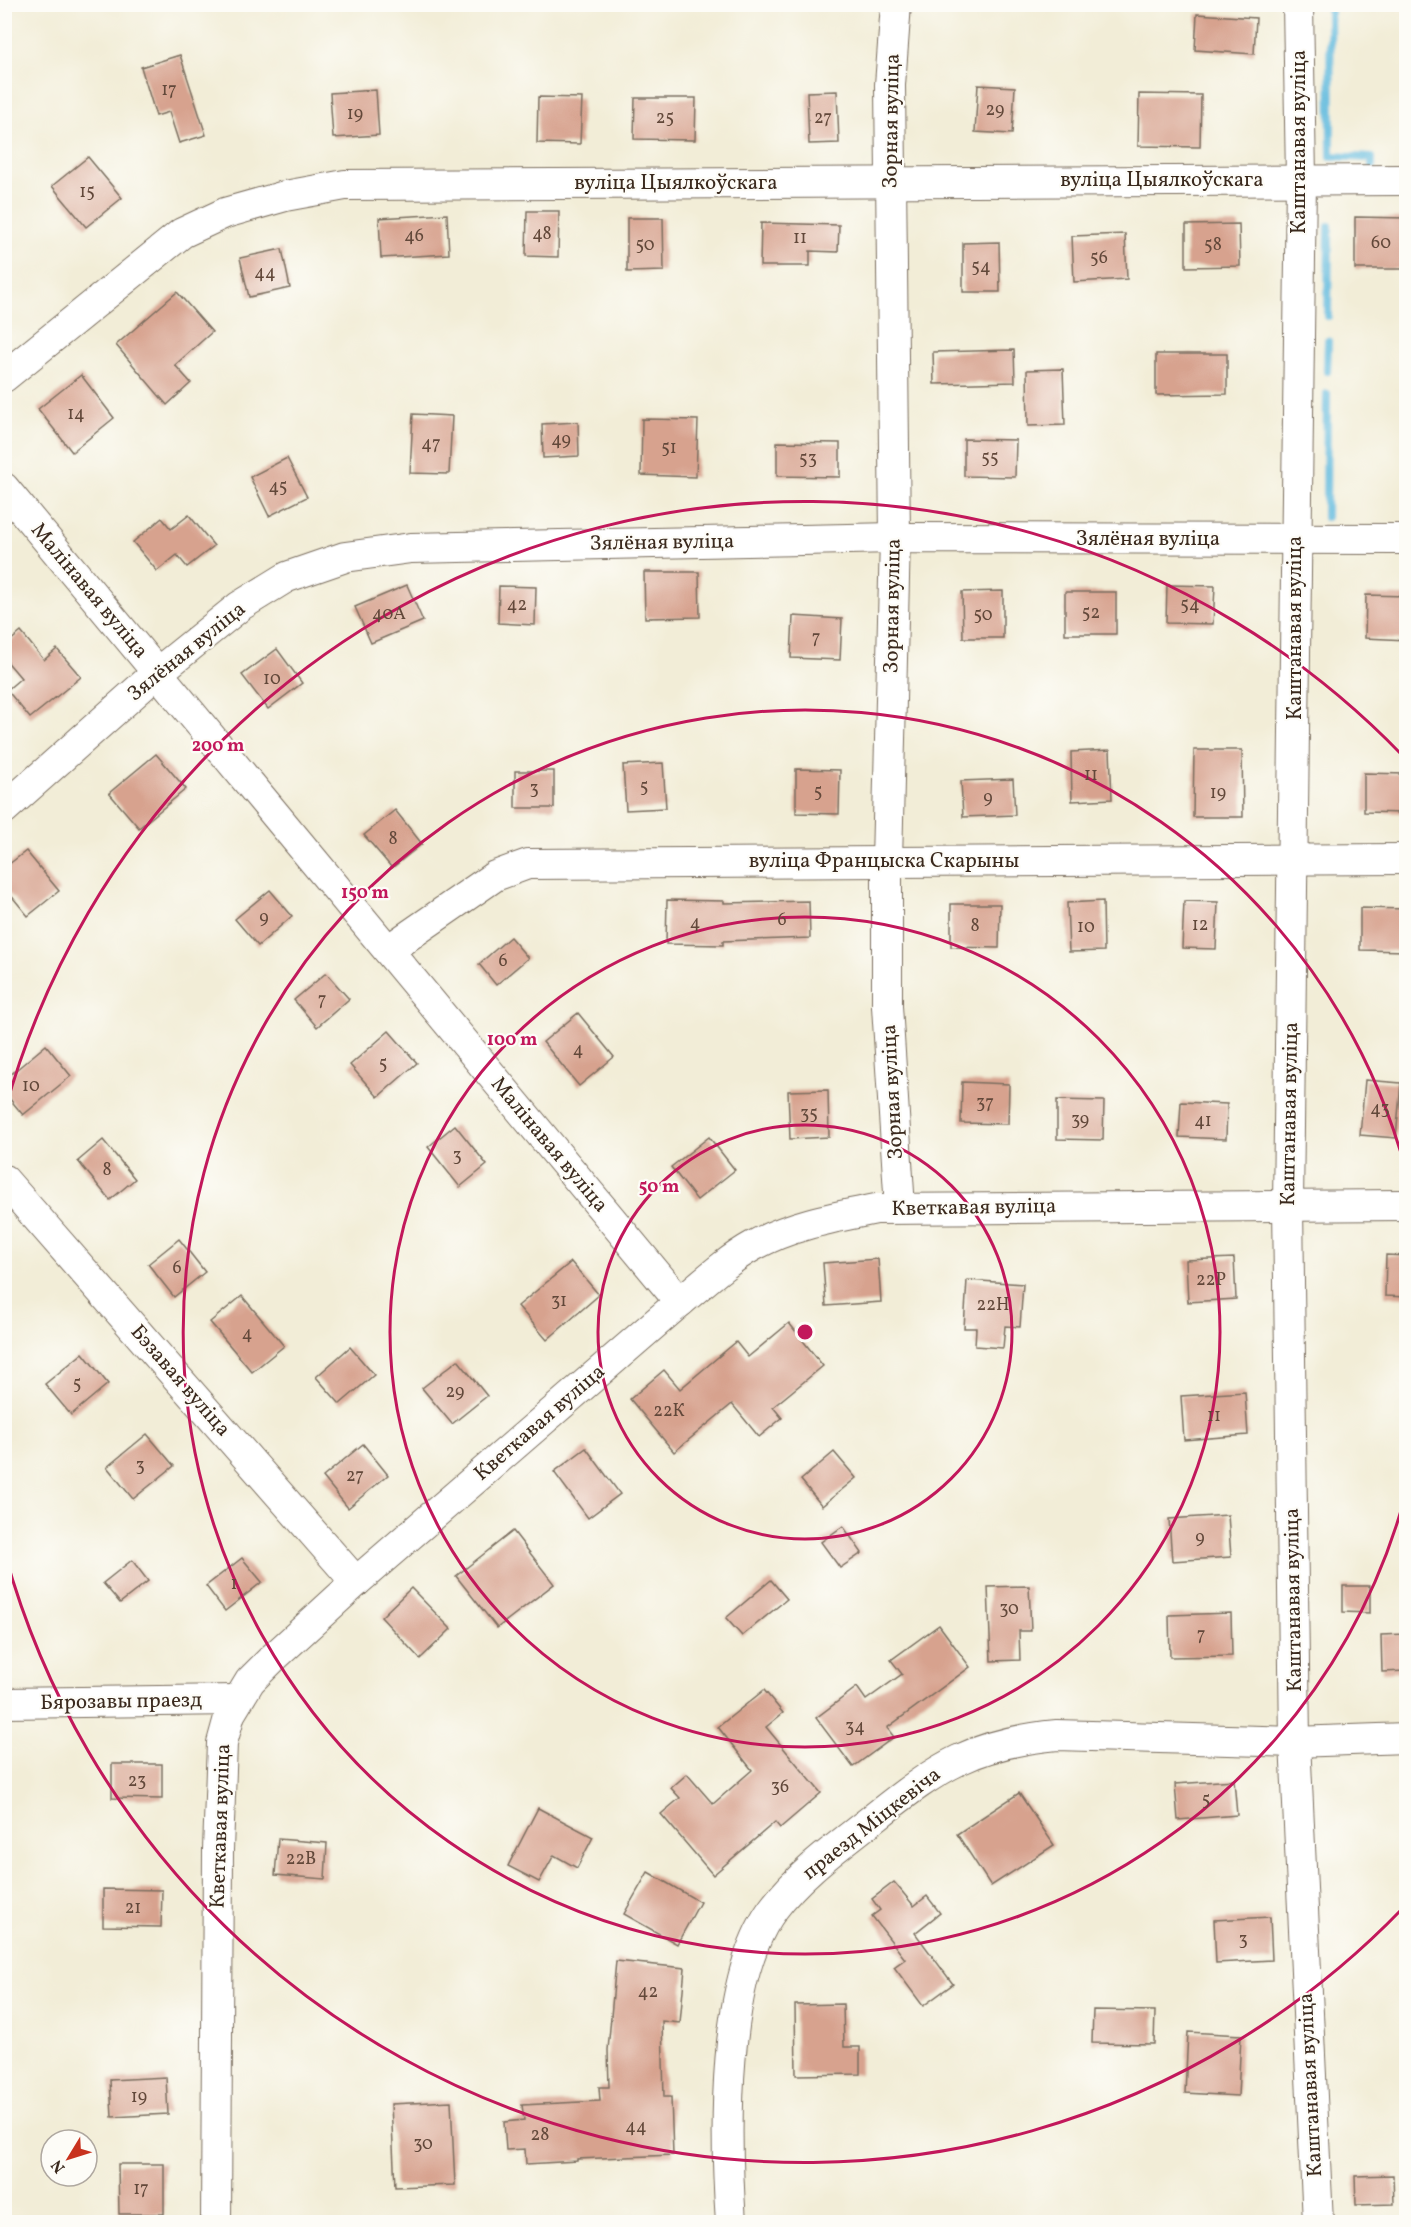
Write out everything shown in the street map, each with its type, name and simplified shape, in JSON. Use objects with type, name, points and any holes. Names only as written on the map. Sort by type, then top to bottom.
[{"type":"street","name":"Зорная вуліца","points":[[896,4],[890,85],[895,538],[887,1006],[900,1208]]},
{"type":"street","name":"Каштанавая вуліца","points":[[1298,4],[1301,179],[1288,1205],[1295,1742],[1318,2223]]},
{"type":"street","name":"вуліца Цыялкоўскага","points":[[4,378],[182,233],[225,213],[285,196],[345,185],[1407,180]]},
{"type":"street","name":"Малінавая вуліца","points":[[4,488],[680,1302]]},
{"type":"street","name":"Зялёная вуліца","points":[[4,809],[157,673],[240,606],[287,577],[345,557],[411,548],[895,538],[1407,539]]},
{"type":"street","name":"вуліца Францыска Скарыны","points":[[388,950],[495,876],[528,864],[1294,858],[1407,860]]},
{"type":"street","name":"Бэзавая вуліца","points":[[4,1180],[356,1582]]},
{"type":"street","name":"Кветкавая вуліца","points":[[216,2223],[220,1781],[222,1743],[230,1714],[237,1700],[250,1681],[273,1658],[356,1582],[680,1302],[728,1262],[754,1245],[820,1221],[876,1209],[1407,1205]]},
{"type":"street","name":"Бярозавы праезд","points":[[4,1703],[237,1700]]},
{"type":"street","name":"праезд Міцкевіча","points":[[731,2223],[728,2090],[735,2021],[750,1952],[773,1909],[807,1872],[937,1770],[974,1751],[1022,1738],[1057,1735],[1295,1742],[1407,1738]]},
{"type":"building","points":[[1197,14],[1256,18],[1254,54],[1195,50]]},
{"type":"building","points":[[180,55],[206,135],[179,143],[169,112],[156,116],[141,67]]},
{"type":"building","points":[[978,85],[1015,87],[1012,134],[975,132]]},
{"type":"building","points":[[376,90],[379,135],[333,138],[330,93]]},
{"type":"building","points":[[837,91],[839,143],[809,144],[807,92]]},
{"type":"building","points":[[1139,94],[1201,95],[1200,147],[1138,146]]},
{"type":"building","points":[[538,97],[582,98],[580,144],[537,143]]},
{"type":"building","points":[[635,98],[696,98],[695,140],[634,139]]},
{"type":"building","points":[[88,157],[122,198],[86,227],[52,186]]},
{"type":"building","points":[[527,211],[559,211],[558,257],[526,256]]},
{"type":"building","points":[[447,214],[449,254],[381,258],[379,218]]},
{"type":"building","points":[[1355,217],[1407,218],[1407,269],[1355,269]]},
{"type":"building","points":[[627,218],[663,218],[664,271],[627,272]]},
{"type":"building","points":[[761,223],[839,225],[838,252],[810,251],[810,266],[760,266]]},
{"type":"building","points":[[1239,224],[1240,266],[1186,267],[1186,225]]},
{"type":"building","points":[[1125,234],[1127,279],[1074,282],[1072,236]]},
{"type":"building","points":[[999,242],[1000,292],[963,292],[963,243]]},
{"type":"building","points":[[282,249],[290,288],[249,297],[240,258]]},
{"type":"building","points":[[177,292],[212,332],[175,365],[191,383],[167,405],[116,345]]},
{"type":"building","points":[[1014,350],[1015,382],[934,384],[933,352]]},
{"type":"building","points":[[1156,354],[1227,354],[1227,394],[1156,395]]},
{"type":"building","points":[[1063,369],[1065,425],[1028,426],[1027,370]]},
{"type":"building","points":[[81,375],[114,418],[72,452],[38,409]]},
{"type":"building","points":[[413,414],[452,416],[449,474],[410,473]]},
{"type":"building","points":[[642,419],[698,420],[696,477],[641,475]]},
{"type":"building","points":[[578,422],[579,456],[543,458],[542,424]]},
{"type":"building","points":[[964,439],[1016,440],[1015,477],[964,476]]},
{"type":"building","points":[[777,442],[840,443],[840,477],[777,476]]},
{"type":"building","points":[[287,458],[307,497],[269,516],[250,477]]},
{"type":"building","points":[[189,515],[214,546],[187,567],[177,555],[157,571],[133,542],[162,518],[171,529]]},
{"type":"building","points":[[644,572],[699,572],[700,617],[645,618]]},
{"type":"building","points":[[407,585],[423,621],[371,643],[355,607]]},
{"type":"building","points":[[1167,585],[1215,586],[1213,624],[1166,623]]},
{"type":"building","points":[[499,586],[536,587],[535,625],[498,623]]},
{"type":"building","points":[[1003,591],[1003,638],[963,638],[962,592]]},
{"type":"building","points":[[1065,592],[1116,592],[1116,634],[1065,634]]},
{"type":"building","points":[[1366,595],[1407,596],[1407,640],[1365,638]]},
{"type":"building","points":[[793,616],[842,619],[840,660],[791,658]]},
{"type":"building","points":[[21,632],[44,660],[57,649],[81,677],[30,718],[7,690],[21,678],[4,658],[4,646]]},
{"type":"building","points":[[277,649],[302,683],[268,709],[242,675]]},
{"type":"building","points":[[1110,750],[1112,799],[1072,801],[1071,752]]},
{"type":"building","points":[[1194,750],[1242,750],[1243,817],[1193,817]]},
{"type":"building","points":[[156,754],[186,789],[139,828],[109,793]]},
{"type":"building","points":[[663,763],[666,808],[626,810],[623,765]]},
{"type":"building","points":[[796,769],[840,770],[839,814],[796,813]]},
{"type":"building","points":[[515,771],[554,771],[554,808],[515,808]]},
{"type":"building","points":[[1364,773],[1405,774],[1405,813],[1364,812]]},
{"type":"building","points":[[1013,779],[1015,815],[963,817],[961,781]]},
{"type":"building","points":[[395,810],[422,844],[392,868],[364,835]]},
{"type":"building","points":[[26,851],[59,891],[28,916],[4,887],[4,868]]},
{"type":"building","points":[[270,890],[292,916],[258,946],[235,919]]},
{"type":"building","points":[[667,900],[724,901],[724,903],[809,901],[810,938],[723,941],[723,945],[666,944]]},
{"type":"building","points":[[1103,901],[1104,951],[1069,952],[1067,903]]},
{"type":"building","points":[[1184,901],[1218,902],[1216,949],[1182,948]]},
{"type":"building","points":[[951,904],[1000,904],[999,948],[951,947]]},
{"type":"building","points":[[1360,908],[1407,909],[1407,951],[1360,950]]},
{"type":"building","points":[[510,937],[528,958],[496,985],[479,964]]},
{"type":"building","points":[[326,973],[349,999],[317,1027],[294,1000]]},
{"type":"building","points":[[578,1013],[614,1057],[579,1086],[543,1042]]},
{"type":"building","points":[[389,1031],[417,1063],[378,1097],[350,1065]]},
{"type":"building","points":[[46,1045],[71,1076],[23,1115],[4,1092],[4,1080]]},
{"type":"building","points":[[1365,1080],[1401,1083],[1396,1138],[1360,1135]]},
{"type":"building","points":[[962,1082],[1009,1084],[1008,1124],[961,1123]]},
{"type":"building","points":[[828,1090],[829,1137],[790,1139],[788,1091]]},
{"type":"building","points":[[1057,1100],[1104,1101],[1103,1140],[1057,1139]]},
{"type":"building","points":[[1181,1102],[1227,1104],[1226,1139],[1179,1137]]},
{"type":"building","points":[[455,1125],[487,1165],[460,1187],[428,1147]]},
{"type":"building","points":[[709,1137],[735,1170],[697,1200],[671,1167]]},
{"type":"building","points":[[103,1140],[135,1179],[110,1200],[78,1161]]},
{"type":"building","points":[[179,1239],[205,1272],[174,1297],[148,1264]]},
{"type":"building","points":[[1386,1255],[1407,1256],[1407,1297],[1385,1296]]},
{"type":"building","points":[[1234,1258],[1236,1299],[1188,1302],[1186,1260]]},
{"type":"building","points":[[878,1259],[881,1302],[826,1306],[823,1263]]},
{"type":"building","points":[[571,1262],[599,1295],[547,1340],[518,1306]]},
{"type":"building","points":[[967,1280],[1023,1284],[1020,1327],[1005,1326],[1003,1348],[975,1346],[976,1328],[964,1328]]},
{"type":"building","points":[[242,1296],[284,1346],[252,1372],[210,1322]]},
{"type":"building","points":[[789,1323],[823,1366],[773,1407],[782,1418],[759,1437],[732,1404],[674,1452],[630,1399],[664,1370],[680,1389],[736,1342],[748,1357]]},
{"type":"building","points":[[350,1347],[374,1375],[340,1404],[316,1377]]},
{"type":"building","points":[[83,1353],[108,1384],[71,1415],[45,1384]]},
{"type":"building","points":[[458,1360],[487,1396],[452,1424],[422,1388]]},
{"type":"building","points":[[1245,1392],[1248,1435],[1184,1440],[1181,1396]]},
{"type":"building","points":[[147,1434],[174,1466],[133,1499],[107,1467]]},
{"type":"building","points":[[363,1444],[388,1475],[348,1508],[323,1477]]},
{"type":"building","points":[[586,1448],[620,1494],[588,1518],[554,1472]]},
{"type":"building","points":[[834,1452],[856,1478],[822,1506],[801,1480]]},
{"type":"building","points":[[1228,1515],[1231,1557],[1172,1561],[1169,1519]]},
{"type":"building","points":[[843,1526],[862,1553],[840,1568],[821,1542]]},
{"type":"building","points":[[513,1531],[554,1584],[497,1628],[456,1576]]},
{"type":"building","points":[[242,1558],[262,1582],[225,1611],[206,1586]]},
{"type":"building","points":[[132,1560],[148,1581],[120,1603],[103,1583]]},
{"type":"building","points":[[771,1580],[787,1599],[742,1636],[726,1618]]},
{"type":"building","points":[[1029,1586],[1031,1631],[1019,1631],[1020,1660],[991,1661],[988,1587]]},
{"type":"building","points":[[1343,1586],[1370,1586],[1370,1613],[1343,1612]]},
{"type":"building","points":[[411,1588],[451,1629],[420,1659],[381,1617]]},
{"type":"building","points":[[1231,1613],[1232,1656],[1170,1657],[1169,1615]]},
{"type":"building","points":[[939,1625],[970,1667],[887,1728],[894,1737],[853,1767],[816,1718],[857,1687],[866,1700],[902,1674],[891,1660]]},
{"type":"building","points":[[1407,1634],[1407,1671],[1382,1672],[1381,1635]]},
{"type":"building","points":[[764,1690],[783,1713],[766,1727],[821,1793],[780,1828],[775,1822],[713,1875],[661,1814],[680,1798],[671,1788],[687,1774],[713,1804],[752,1770],[718,1727]]},
{"type":"building","points":[[112,1764],[162,1764],[162,1799],[112,1798]]},
{"type":"building","points":[[1234,1780],[1237,1815],[1178,1820],[1175,1784]]},
{"type":"building","points":[[1019,1793],[1054,1845],[991,1886],[957,1834]]},
{"type":"building","points":[[538,1808],[593,1837],[577,1868],[554,1855],[539,1882],[508,1866]]},
{"type":"building","points":[[278,1839],[327,1843],[325,1879],[275,1875]]},
{"type":"building","points":[[648,1872],[700,1902],[677,1944],[624,1914]]},
{"type":"building","points":[[894,1882],[914,1906],[927,1896],[940,1913],[915,1933],[953,1984],[923,2006],[894,1967],[905,1959],[872,1916],[880,1910],[872,1899]]},
{"type":"building","points":[[103,1889],[162,1890],[161,1927],[103,1926]]},
{"type":"building","points":[[1270,1917],[1272,1960],[1216,1963],[1214,1920]]},
{"type":"building","points":[[616,1961],[685,1968],[680,2023],[662,2021],[664,2097],[671,2097],[673,2155],[577,2159],[577,2161],[526,2164],[525,2149],[506,2150],[504,2122],[524,2120],[522,2105],[600,2101],[599,2087],[609,2087],[608,2050]]},
{"type":"building","points":[[843,2004],[844,2047],[860,2047],[860,2074],[796,2075],[795,2005]]},
{"type":"building","points":[[1093,2010],[1155,2011],[1154,2044],[1092,2043]]},
{"type":"building","points":[[1188,2032],[1241,2035],[1238,2096],[1185,2093]]},
{"type":"building","points":[[166,2077],[168,2114],[112,2117],[110,2080]]},
{"type":"building","points":[[451,2101],[455,2185],[395,2187],[391,2104]]},
{"type":"building","points":[[118,2164],[164,2164],[164,2214],[119,2214]]},
{"type":"building","points":[[1393,2175],[1394,2204],[1356,2205],[1355,2176]]},
{"type":"waterway","points":[[1330,4],[1331,156],[1372,158],[1372,167]]},
{"type":"waterway","points":[[1328,316],[1329,226]]},
{"type":"waterway","points":[[1327,371],[1328,341]]},
{"type":"waterway","points":[[1326,517],[1327,394]]}]
